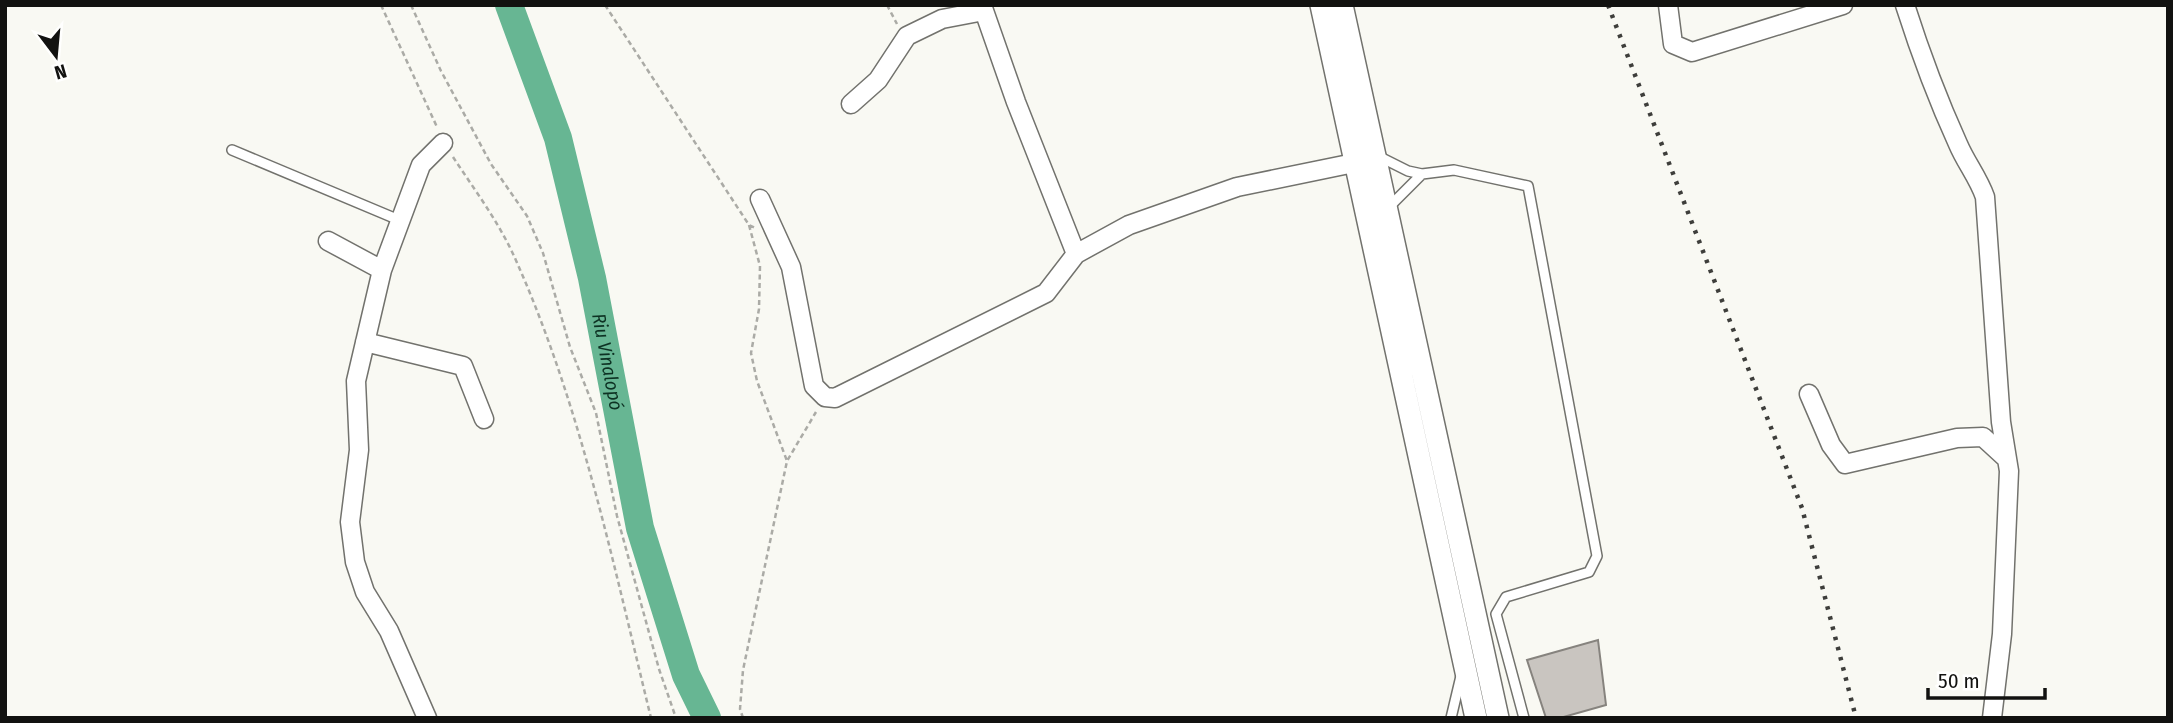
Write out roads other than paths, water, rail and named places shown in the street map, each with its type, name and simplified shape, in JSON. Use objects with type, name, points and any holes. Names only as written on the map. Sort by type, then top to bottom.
[{"type":"street","points":[[1321,5],[1476,718]]},
{"type":"street","points":[[1342,5],[1498,718]]},
{"type":"street","points":[[1668,5],[1673,44],[1692,52],[1843,5]]},
{"type":"street","points":[[1905,5],[1931,83],[1959,148],[1978,174],[1985,197],[1995,301],[2001,422],[2009,471],[2002,634],[1992,718]]},
{"type":"street","points":[[851,104],[878,80],[907,36],[942,19],[983,8],[1016,102],[1076,254]]},
{"type":"street","points":[[427,718],[389,631],[365,592],[355,562],[350,522],[359,450],[356,381],[382,270],[421,165],[443,143]]},
{"type":"street","points":[[760,199],[791,267],[814,386],[825,397],[835,398],[1046,293],[1076,254],[1129,225],[1237,187],[1354,163]]},
{"type":"street","points":[[328,241],[382,270]]},
{"type":"street","points":[[365,342],[463,366],[484,419]]},
{"type":"street","points":[[1809,394],[1831,445],[1845,464],[1983,437],[2007,459]]},
{"type":"lane","points":[[232,150],[399,219]]},
{"type":"lane","points":[[1374,153],[1386,162],[1422,174],[1454,170],[1528,186],[1597,556],[1588,572],[1506,597],[1496,614],[1524,718]]},
{"type":"lane","points":[[1387,213],[1393,201],[1422,174]]},
{"type":"lane","points":[[1451,718],[1463,668]]},
{"type":"waterway","name":"Riu Vinalopó","points":[[509,5],[558,138],[592,278],[640,528],[686,675],[707,718]]},
{"type":"railway","points":[[1608,5],[1802,508],[1856,718]]}]
